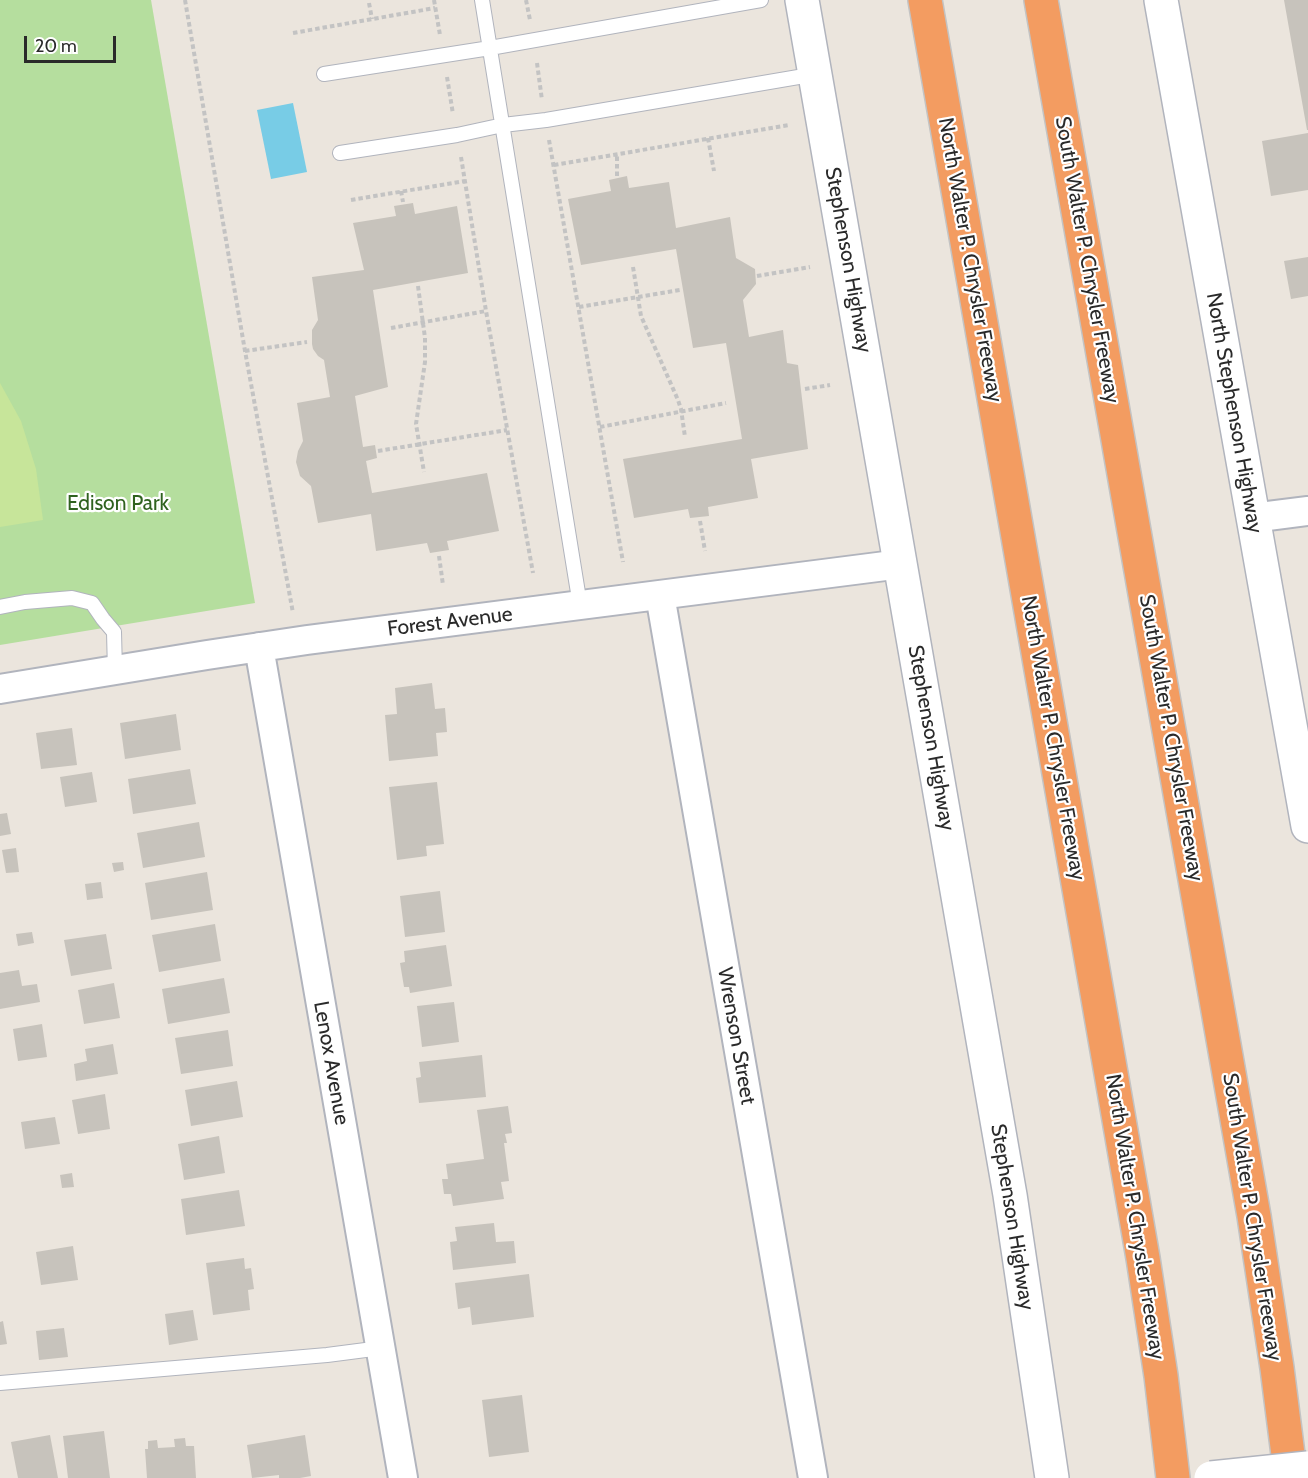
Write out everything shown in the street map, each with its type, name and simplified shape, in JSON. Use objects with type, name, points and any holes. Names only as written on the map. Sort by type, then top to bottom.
[{"type":"highway","name":"South Walter P. Chrysler Freeway","points":[[1041,0],[1252,1205],[1291,1478]]},
{"type":"highway","name":"North Walter P. Chrysler Freeway","points":[[925,8],[1143,1258],[1161,1376],[1173,1478]]},
{"type":"main road","name":"Stephenson Highway","points":[[802,0],[1010,1195],[1052,1478]]},
{"type":"main road","name":"North Stephenson Highway","points":[[1161,0],[1308,826]]},
{"type":"main road","points":[[1212,1478],[1308,1468]]},
{"type":"street","points":[[1252,518],[1308,511]]},
{"type":"street","name":"Forest Avenue","points":[[0,689],[259,647],[901,564]]},
{"type":"street","name":"Wrenson Street","points":[[660,595],[813,1478]]},
{"type":"street","name":"Lenox Avenue","points":[[259,647],[403,1478]]},
{"type":"lane","points":[[482,0],[580,605]]},
{"type":"lane","points":[[324,74],[490,48],[761,0]]},
{"type":"lane","points":[[340,153],[816,74]]},
{"type":"lane","points":[[0,607],[25,602],[72,598],[92,603],[114,632],[115,671]]},
{"type":"lane","points":[[0,1383],[327,1355],[381,1348]]},
{"type":"path","points":[[185,0],[294,623]]},
{"type":"path","points":[[434,0],[441,40]]},
{"type":"path","points":[[526,0],[530,25]]},
{"type":"path","points":[[369,3],[372,19]]},
{"type":"path","points":[[293,33],[435,8]]},
{"type":"path","points":[[537,63],[544,107]]},
{"type":"path","points":[[446,68],[454,121]]},
{"type":"path","points":[[554,165],[789,125]]},
{"type":"path","points":[[548,134],[623,562]]},
{"type":"path","points":[[708,138],[714,171]]},
{"type":"path","points":[[460,149],[532,573]]},
{"type":"path","points":[[617,154],[617,176]]},
{"type":"path","points":[[351,200],[465,181]]},
{"type":"path","points":[[401,191],[403,202]]},
{"type":"path","points":[[633,267],[640,316],[674,392],[681,411],[685,437]]},
{"type":"path","points":[[757,276],[810,267]]},
{"type":"path","points":[[418,286],[425,338],[425,362],[416,424],[424,472]]},
{"type":"path","points":[[579,307],[680,290]]},
{"type":"path","points":[[391,328],[486,311]]},
{"type":"path","points":[[245,351],[307,342]]},
{"type":"path","points":[[805,389],[830,385]]},
{"type":"path","points":[[600,427],[726,403]]},
{"type":"path","points":[[378,451],[507,430]]},
{"type":"path","points":[[700,521],[705,551]]},
{"type":"path","points":[[439,556],[443,585]]},
{"type":"green space","name":"Edison Park","points":[[0,0],[151,0],[255,603],[0,645]]},
{"type":"green space","points":[[0,383],[21,421],[36,469],[43,520],[0,527]]},
{"type":"water","points":[[293,103],[307,172],[271,179],[257,110]]},
{"type":"building","points":[[1284,0],[1308,0],[1308,130],[1307,130]]},
{"type":"building","points":[[1308,133],[1308,190],[1271,196],[1262,141]]},
{"type":"building","points":[[627,176],[629,188],[669,182],[676,228],[730,217],[736,258],[755,269],[756,284],[743,300],[749,337],[783,330],[787,363],[798,365],[808,449],[751,459],[758,498],[708,507],[709,516],[690,518],[688,509],[634,518],[623,459],[742,439],[726,343],[693,348],[676,249],[581,265],[568,199],[611,191],[609,180]]},
{"type":"building","points":[[413,203],[415,214],[457,206],[468,273],[373,290],[388,387],[355,396],[363,447],[375,445],[377,458],[366,461],[372,493],[487,473],[499,531],[447,541],[449,550],[430,553],[427,543],[376,551],[371,514],[318,523],[311,486],[300,476],[296,462],[303,441],[297,403],[330,397],[324,360],[318,356],[312,344],[312,330],[318,320],[312,277],[364,270],[353,223],[396,216],[394,206]]},
{"type":"building","points":[[1308,257],[1308,296],[1291,299],[1284,261]]},
{"type":"building","points":[[432,683],[435,709],[445,708],[447,732],[436,733],[438,756],[389,761],[385,715],[397,714],[395,688]]},
{"type":"building","points":[[176,714],[181,750],[125,759],[120,723]]},
{"type":"building","points":[[72,728],[77,765],[41,769],[36,733]]},
{"type":"building","points":[[190,769],[196,804],[133,814],[128,779]]},
{"type":"building","points":[[92,772],[97,802],[65,807],[60,777]]},
{"type":"building","points":[[437,782],[444,844],[426,846],[427,856],[397,860],[389,787]]},
{"type":"building","points":[[7,813],[11,834],[0,836],[0,814]]},
{"type":"building","points":[[199,822],[205,857],[143,868],[137,833]]},
{"type":"building","points":[[16,848],[19,872],[6,873],[2,850]]},
{"type":"building","points":[[123,862],[124,870],[114,872],[112,863]]},
{"type":"building","points":[[207,872],[213,910],[151,920],[145,883]]},
{"type":"building","points":[[101,882],[103,898],[87,900],[85,884]]},
{"type":"building","points":[[440,891],[445,932],[405,937],[400,896]]},
{"type":"building","points":[[215,924],[221,961],[159,972],[152,935]]},
{"type":"building","points":[[32,932],[34,943],[18,946],[16,934]]},
{"type":"building","points":[[106,934],[112,969],[71,976],[64,940]]},
{"type":"building","points":[[446,945],[452,986],[410,993],[409,987],[404,987],[400,963],[405,962],[404,951]]},
{"type":"building","points":[[19,970],[22,986],[37,984],[40,1002],[0,1009],[0,973]]},
{"type":"building","points":[[224,978],[230,1013],[168,1024],[162,989]]},
{"type":"building","points":[[114,983],[120,1018],[84,1024],[78,990]]},
{"type":"building","points":[[454,1002],[459,1042],[422,1047],[417,1006]]},
{"type":"building","points":[[42,1024],[47,1057],[18,1061],[13,1029]]},
{"type":"building","points":[[228,1030],[233,1066],[181,1074],[175,1038]]},
{"type":"building","points":[[113,1044],[118,1074],[76,1081],[74,1064],[87,1061],[85,1049]]},
{"type":"building","points":[[482,1055],[486,1097],[419,1103],[416,1078],[421,1077],[419,1062]]},
{"type":"building","points":[[237,1081],[243,1117],[191,1126],[185,1090]]},
{"type":"building","points":[[105,1094],[110,1129],[78,1134],[72,1100]]},
{"type":"building","points":[[508,1106],[512,1133],[505,1134],[509,1181],[501,1182],[504,1199],[453,1206],[451,1194],[444,1194],[442,1179],[448,1179],[446,1164],[484,1159],[477,1110]]},
{"type":"building","points":[[55,1117],[60,1144],[25,1149],[21,1122]]},
{"type":"building","points":[[219,1136],[225,1173],[184,1180],[178,1144]]},
{"type":"building","points":[[72,1173],[74,1187],[62,1188],[60,1175]]},
{"type":"building","points":[[239,1190],[245,1226],[186,1235],[181,1199]]},
{"type":"building","points":[[494,1223],[496,1242],[514,1241],[516,1263],[453,1270],[450,1242],[457,1241],[455,1227]]},
{"type":"building","points":[[73,1246],[78,1280],[41,1285],[36,1252]]},
{"type":"building","points":[[244,1258],[245,1269],[251,1268],[254,1289],[248,1290],[250,1310],[213,1315],[206,1263]]},
{"type":"building","points":[[529,1274],[534,1317],[472,1325],[470,1307],[458,1309],[455,1283]]},
{"type":"building","points":[[193,1310],[198,1340],[169,1345],[165,1314]]},
{"type":"building","points":[[3,1321],[7,1344],[0,1345],[0,1322]]},
{"type":"building","points":[[64,1328],[68,1357],[39,1360],[36,1331]]},
{"type":"building","points":[[522,1395],[529,1452],[489,1457],[482,1400]]},
{"type":"building","points":[[104,1431],[110,1478],[68,1478],[63,1436]]},
{"type":"building","points":[[50,1435],[58,1478],[18,1478],[11,1442]]},
{"type":"building","points":[[305,1435],[311,1476],[279,1478],[279,1475],[252,1478],[247,1445]]},
{"type":"building","points":[[185,1438],[186,1446],[194,1446],[196,1478],[147,1478],[145,1449],[148,1449],[148,1441],[157,1440],[158,1448],[175,1447],[174,1439]]}]
